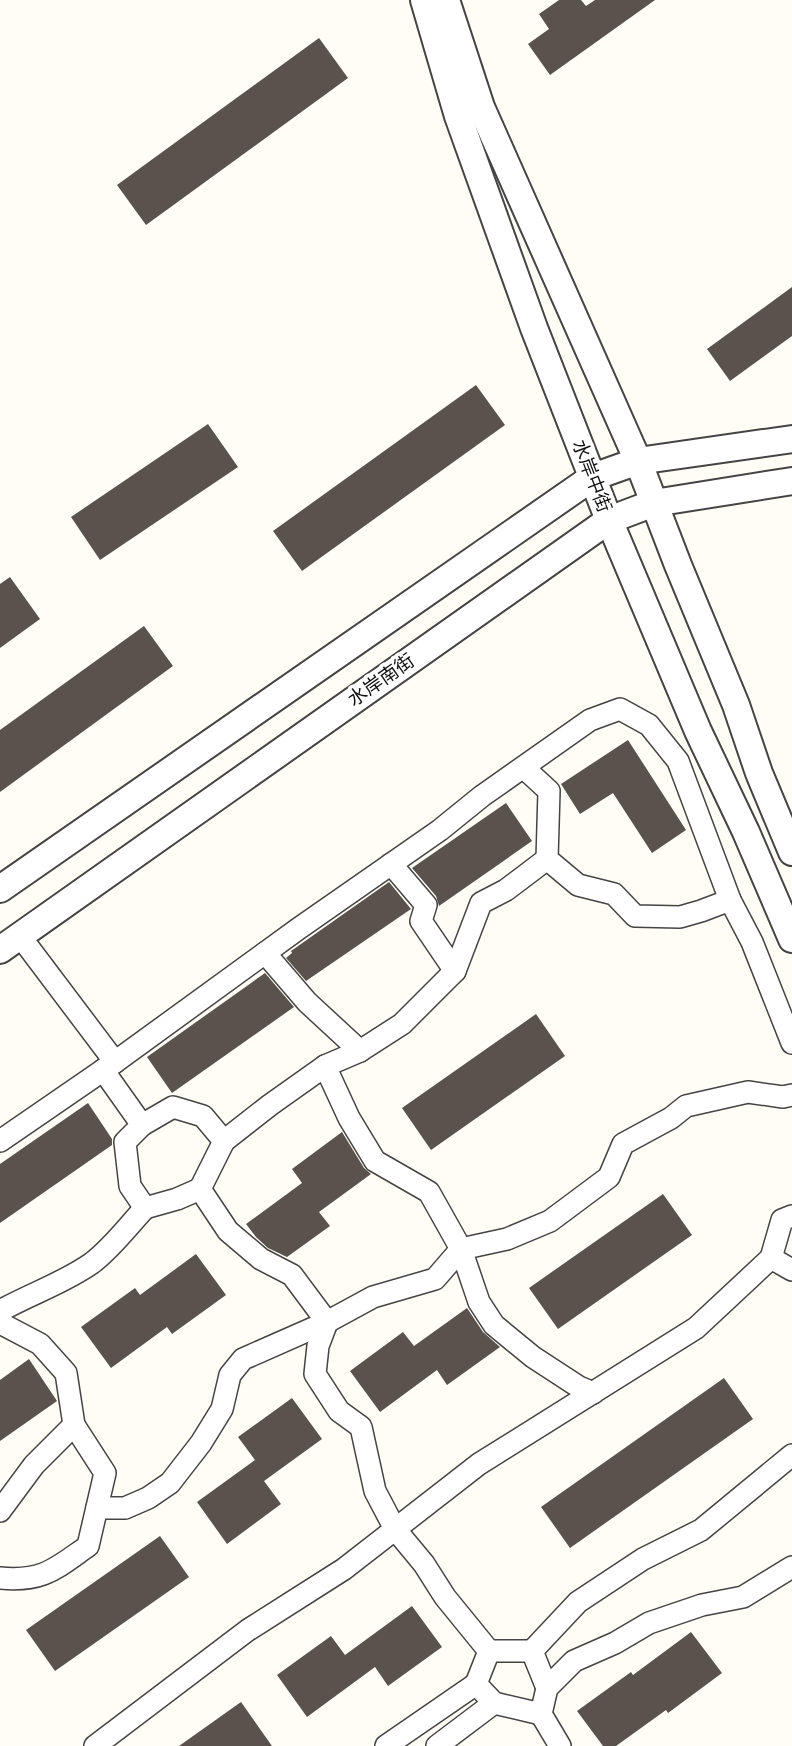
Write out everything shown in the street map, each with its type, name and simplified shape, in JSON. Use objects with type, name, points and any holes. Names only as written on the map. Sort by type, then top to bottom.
[{"type":"street","name":"水岸中街","points":[[424,0],[462,128],[534,328],[609,520],[698,731],[746,832],[792,939]]},
{"type":"street","points":[[446,0],[481,107],[638,461],[792,852]]},
{"type":"street","points":[[0,889],[593,477],[638,461],[792,439]]},
{"type":"street","name":"水岸南街","points":[[10,943],[609,520],[654,503],[792,481]]},
{"type":"street","points":[[0,1141],[440,830],[482,796],[590,720],[620,709],[649,725],[678,761],[730,900],[752,942],[792,1043]]},
{"type":"street","points":[[524,768],[549,790],[547,859]]},
{"type":"street","points":[[547,859],[578,885],[614,894],[635,916],[680,917],[730,900]]},
{"type":"street","points":[[0,1311],[59,1283],[94,1262],[145,1208],[200,1189],[224,1141],[325,1066],[360,1051],[402,1024],[455,971],[481,903],[506,890],[547,859]]},
{"type":"street","points":[[391,864],[426,905],[421,920],[455,971]]},
{"type":"street","points":[[10,943],[109,1066],[142,1125]]},
{"type":"street","points":[[265,953],[307,1002],[360,1051]]},
{"type":"street","points":[[325,1066],[348,1118],[375,1161],[429,1192],[461,1249],[479,1302],[494,1325],[534,1357],[579,1387],[593,1393]]},
{"type":"street","points":[[97,1508],[125,1508],[148,1498],[170,1482],[201,1443],[222,1409],[230,1375],[243,1359],[327,1322],[373,1297],[435,1279],[461,1249],[507,1239],[550,1221],[609,1177],[623,1143],[671,1118],[686,1105],[748,1092],[783,1097],[792,1095]]},
{"type":"street","points":[[145,1208],[131,1186],[125,1142],[142,1125],[173,1107],[203,1116],[224,1141]]},
{"type":"street","points":[[200,1189],[228,1231],[261,1259],[292,1275],[327,1322]]},
{"type":"street","points":[[96,1746],[248,1630],[344,1569],[480,1464],[696,1328],[771,1258],[782,1220],[792,1216]]},
{"type":"street","points":[[771,1258],[792,1270]]},
{"type":"street","points":[[327,1322],[318,1346],[316,1374],[339,1411],[361,1427],[375,1491],[396,1529],[424,1564],[445,1597],[489,1651]]},
{"type":"street","points":[[0,1323],[40,1344],[66,1373],[74,1425],[105,1473],[88,1546],[48,1574],[22,1580],[0,1578]]},
{"type":"street","points":[[0,1511],[34,1465],[74,1425]]},
{"type":"street","points":[[489,1651],[533,1651],[578,1602],[643,1559],[701,1530],[792,1455]]},
{"type":"street","points":[[560,1746],[541,1714],[547,1688],[574,1661],[615,1643],[649,1623],[702,1605],[743,1597],[792,1567]]},
{"type":"street","points":[[0,1596],[22,1580]]},
{"type":"street","points":[[387,1746],[477,1684],[489,1651]]},
{"type":"street","points":[[533,1651],[547,1688]]},
{"type":"street","points":[[477,1684],[494,1703],[541,1714]]},
{"type":"street","points":[[437,1746],[494,1703]]},
{"type":"building","points":[[559,0],[581,0],[586,6],[595,0],[655,0],[550,75],[528,44],[549,29],[539,14]]},
{"type":"building","points":[[319,38],[348,78],[146,225],[117,185]]},
{"type":"building","points":[[792,287],[792,336],[730,381],[707,349]]},
{"type":"building","points":[[476,385],[505,425],[302,571],[273,531]]},
{"type":"building","points":[[208,424],[238,467],[100,560],[71,517]]},
{"type":"building","points":[[10,577],[40,619],[0,648],[0,584]]},
{"type":"building","points":[[144,626],[173,666],[0,792],[0,730]]},
{"type":"building","points":[[628,740],[686,830],[652,853],[613,793],[580,814],[561,784]]},
{"type":"building","points":[[506,803],[532,841],[439,906],[436,896],[412,868]]},
{"type":"building","points":[[389,882],[411,909],[306,981],[286,958],[291,951]]},
{"type":"building","points":[[265,973],[294,1007],[172,1093],[147,1057]]},
{"type":"building","points":[[536,1014],[565,1056],[431,1150],[402,1108]]},
{"type":"building","points":[[88,1103],[112,1139],[112,1145],[0,1223],[0,1164]]},
{"type":"building","points":[[342,1132],[364,1168],[371,1174],[319,1212],[330,1226],[287,1257],[268,1248],[246,1224],[302,1183],[292,1169]]},
{"type":"building","points":[[663,1194],[692,1235],[558,1329],[529,1288]]},
{"type":"building","points":[[196,1254],[226,1295],[172,1334],[167,1327],[111,1368],[81,1327],[135,1288],[140,1295]]},
{"type":"building","points":[[467,1308],[483,1332],[500,1347],[447,1385],[437,1370],[380,1412],[350,1371],[403,1332],[414,1346]]},
{"type":"building","points":[[29,1359],[57,1401],[0,1441],[0,1380]]},
{"type":"building","points":[[724,1378],[753,1419],[570,1548],[541,1507]]},
{"type":"building","points":[[292,1398],[322,1439],[264,1481],[281,1504],[227,1544],[197,1502],[255,1460],[238,1437]]},
{"type":"building","points":[[160,1536],[189,1577],[55,1671],[26,1630]]},
{"type":"building","points":[[412,1606],[442,1647],[388,1686],[375,1667],[307,1717],[277,1675],[331,1636],[345,1655]]},
{"type":"building","points":[[691,1632],[722,1673],[668,1713],[666,1710],[616,1746],[603,1746],[577,1711],[631,1672],[633,1675]]},
{"type":"building","points":[[241,1702],[272,1746],[179,1746]]}]
